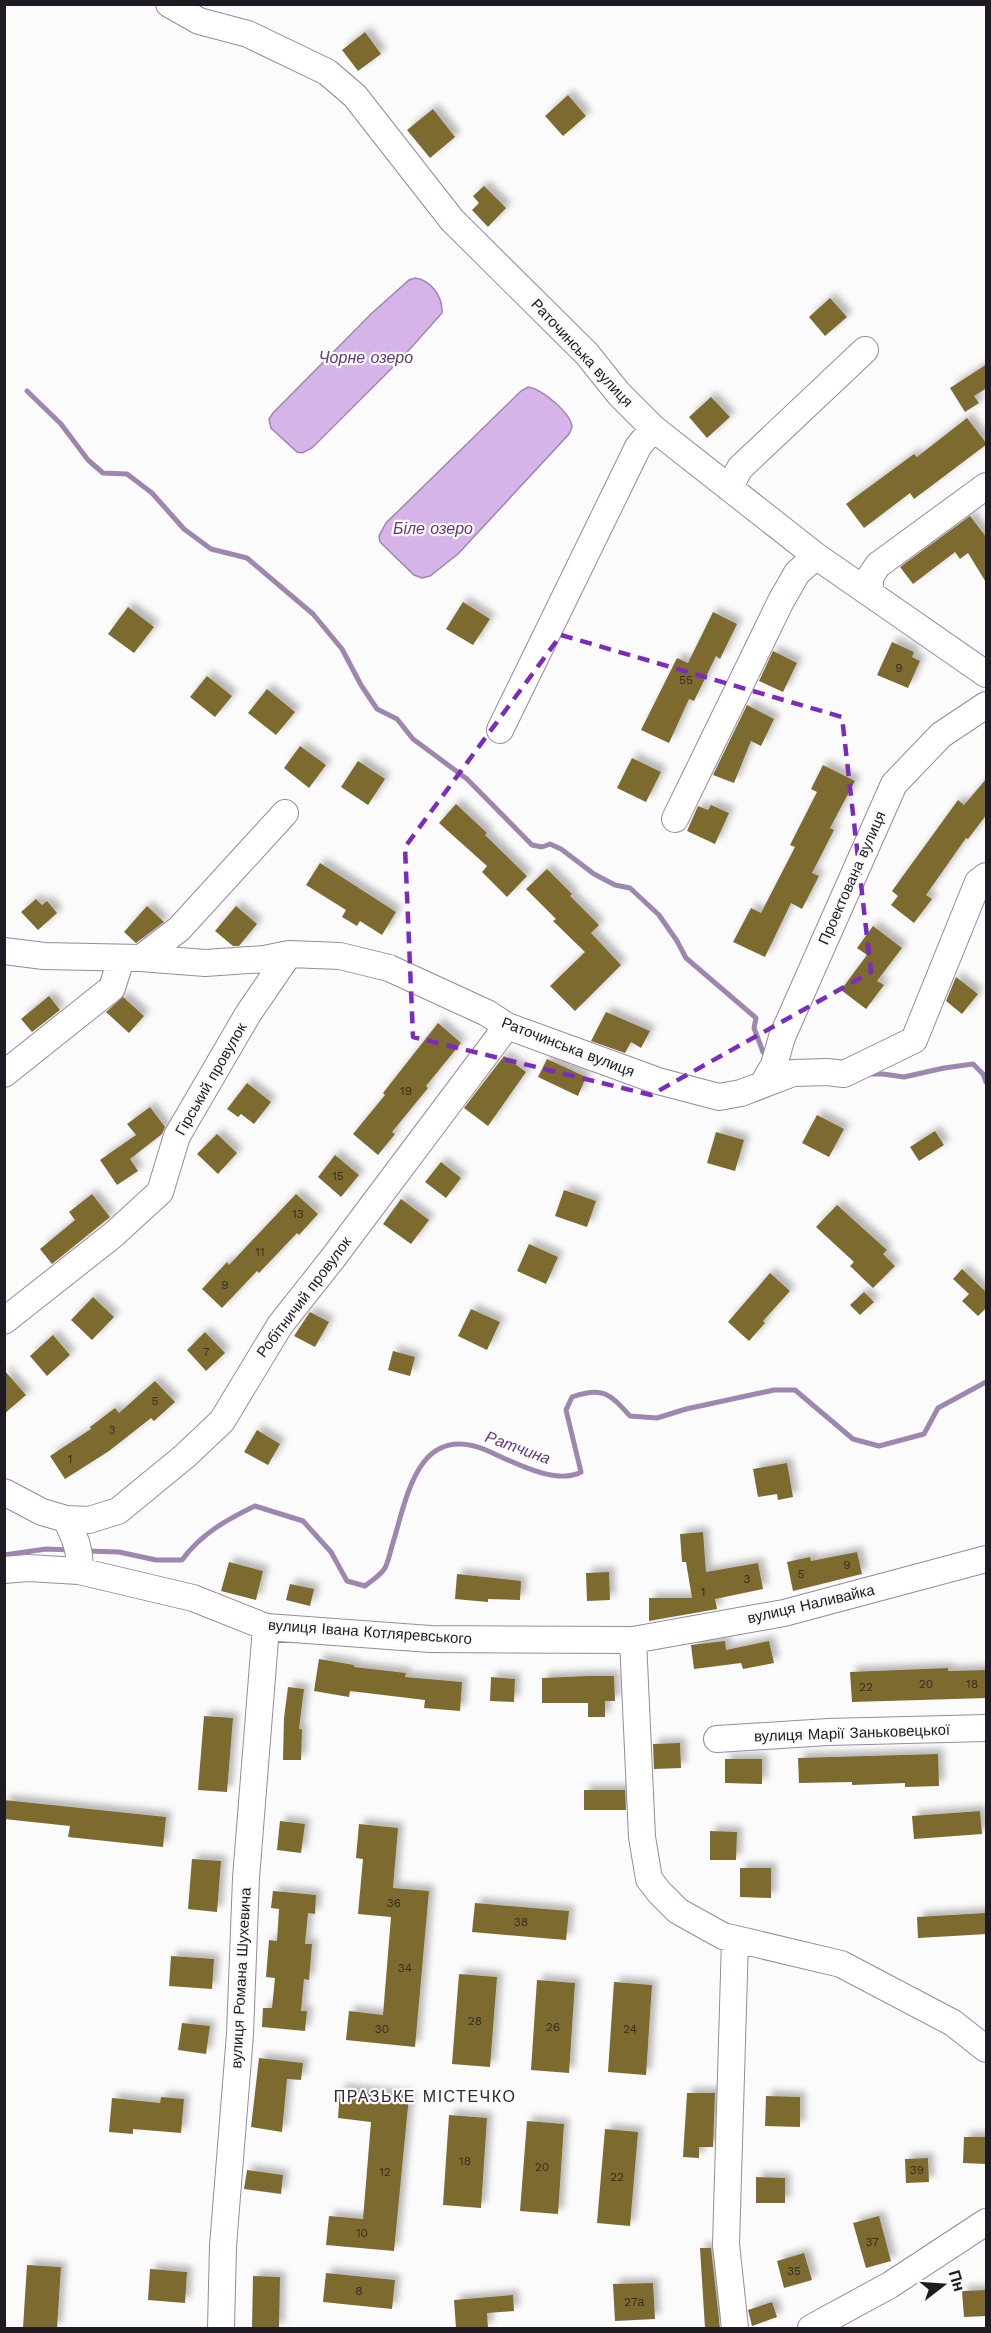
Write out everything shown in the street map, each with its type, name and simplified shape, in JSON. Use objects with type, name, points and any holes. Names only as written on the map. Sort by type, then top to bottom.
[{"type":"street","name":"Раточинська вулиця","points":[[169,4],[199,21],[248,34],[327,72],[355,96],[452,220],[587,354],[619,394],[653,428],[816,556],[987,674]]},
{"type":"street","points":[[729,488],[740,468],[865,350]]},
{"type":"street","points":[[500,730],[638,447],[653,428]]},
{"type":"street","points":[[870,593],[870,577],[878,565],[987,486]]},
{"type":"street","points":[[675,819],[781,601],[797,573],[816,556]]},
{"type":"street","name":"Проектована вулиця","points":[[768,1074],[782,1037],[894,784],[941,735],[987,705]]},
{"type":"street","points":[[4,1074],[112,988],[131,958],[179,929],[285,813]]},
{"type":"street","name":"Раточинська вулиця","points":[[4,951],[44,956],[205,963],[264,959],[289,954],[340,956],[389,968],[487,1013],[507,1026],[693,1092],[719,1097],[741,1093],[768,1074],[826,1072],[844,1074],[914,1040],[978,882],[987,876]]},
{"type":"street","name":"Гірський провулок","points":[[4,1322],[113,1235],[160,1192],[177,1136],[248,1014],[289,954]]},
{"type":"street","name":"Робітничий провулок","points":[[75,1547],[89,1520],[118,1511],[185,1456],[222,1420],[280,1325],[340,1249],[507,1026]]},
{"type":"street","points":[[4,1492],[42,1512],[75,1547],[28,1568],[4,1570]]},
{"type":"street","name":"вулиця Івана Котляревського","points":[[75,1547],[266,1627],[430,1639],[633,1640]]},
{"type":"street","name":"вулиця Наливайка","points":[[633,1640],[784,1613],[987,1559]]},
{"type":"street","name":"вулиця Романа Шухевича","points":[[221,2328],[223,2246],[240,2034],[246,1878],[266,1627]]},
{"type":"street","points":[[633,1640],[642,1837],[649,1879],[659,1892],[678,1911],[708,1929],[735,1940],[841,1964],[953,2023],[987,2049]]},
{"type":"street","name":"вулиця Марії Заньковецької","points":[[717,1739],[828,1732],[987,1728]]},
{"type":"street","points":[[735,1940],[726,2244],[735,2328]]},
{"type":"street","points":[[811,2328],[890,2285],[987,2222]]},
{"type":"highlighted area","points":[[561,635],[842,717],[871,972],[651,1095],[413,1037],[405,847]]},
{"type":"water","name":"Чорне озеро","points":[[415,278],[426,282],[435,290],[442,313],[401,359],[312,448],[302,453],[297,452],[271,428],[269,419],[273,413],[371,314],[409,280]]},
{"type":"water","name":"Біле озеро","points":[[528,387],[541,392],[555,402],[567,415],[572,427],[569,434],[458,554],[430,576],[422,578],[414,575],[380,542],[379,536],[386,523],[521,391]]},
{"type":"building","points":[[365,32],[381,54],[358,71],[342,50]]},
{"type":"building","points":[[568,95],[586,116],[563,136],[545,116]]},
{"type":"building","points":[[433,109],[455,137],[430,158],[407,130]]},
{"type":"building","points":[[484,186],[506,208],[488,227],[472,210],[479,203],[473,196]]},
{"type":"building","points":[[830,298],[847,317],[825,336],[809,317]]},
{"type":"building","points":[[987,364],[987,388],[974,396],[979,403],[965,412],[950,388]]},
{"type":"building","points":[[711,397],[730,417],[707,438],[689,417]]},
{"type":"building","points":[[967,418],[987,444],[914,499],[910,493],[864,528],[846,504],[914,454],[917,457]]},
{"type":"building","points":[[970,516],[987,538],[987,584],[968,553],[960,559],[955,552],[913,584],[900,567]]},
{"type":"building","points":[[463,602],[490,619],[473,645],[446,629]]},
{"type":"building","points":[[128,607],[154,627],[134,653],[108,634]]},
{"type":"building","points":[[713,612],[737,624],[720,659],[716,656],[694,701],[689,699],[669,743],[641,730],[677,658],[688,663]]},
{"type":"building","points":[[892,642],[914,652],[912,657],[920,661],[908,688],[877,675]]},
{"type":"building","points":[[773,651],[797,663],[783,692],[759,681]]},
{"type":"building","points":[[207,676],[232,696],[215,717],[190,697]]},
{"type":"building","points":[[267,689],[295,712],[276,735],[248,713]]},
{"type":"building","points":[[747,705],[774,719],[761,746],[751,741],[734,783],[713,775]]},
{"type":"building","points":[[300,746],[326,765],[309,788],[284,768]]},
{"type":"building","points":[[632,758],[661,772],[646,802],[617,788]]},
{"type":"building","points":[[358,761],[385,779],[368,805],[341,787]]},
{"type":"building","points":[[823,765],[855,781],[830,828],[834,830],[812,873],[819,876],[802,909],[791,903],[765,957],[733,942],[751,908],[761,913],[795,847],[790,845],[817,792],[811,789]]},
{"type":"building","points":[[987,778],[987,814],[968,839],[966,838],[926,895],[932,899],[914,923],[891,905],[898,896],[892,891],[958,800],[964,805]]},
{"type":"building","points":[[456,804],[527,876],[507,897],[482,872],[487,866],[439,823]]},
{"type":"building","points":[[711,805],[729,813],[715,844],[687,831],[698,806],[708,810]]},
{"type":"building","points":[[320,863],[396,912],[382,935],[360,921],[357,926],[342,917],[346,910],[306,885]]},
{"type":"building","points":[[547,869],[599,925],[591,933],[621,965],[575,1011],[550,986],[585,952],[553,921],[556,919],[526,889]]},
{"type":"building","points":[[36,899],[42,905],[47,901],[57,913],[38,930],[21,912]]},
{"type":"building","points":[[147,906],[164,922],[136,943],[124,932]]},
{"type":"building","points":[[236,906],[257,924],[239,946],[233,946],[215,931]]},
{"type":"building","points":[[873,926],[902,948],[877,981],[884,985],[866,1009],[841,990],[867,955],[857,948]]},
{"type":"building","points":[[956,977],[978,994],[962,1014],[946,1001]]},
{"type":"building","points":[[49,996],[60,1010],[32,1032],[21,1019]]},
{"type":"building","points":[[123,997],[144,1016],[129,1033],[106,1012]]},
{"type":"building","points":[[606,1012],[650,1031],[641,1048],[631,1042],[625,1053],[591,1041]]},
{"type":"building","points":[[438,1023],[461,1043],[426,1086],[428,1088],[392,1132],[395,1134],[378,1155],[353,1134]]},
{"type":"building","points":[[504,1056],[526,1072],[488,1126],[464,1108]]},
{"type":"building","points":[[547,1059],[586,1077],[578,1096],[538,1077]]},
{"type":"building","points":[[247,1083],[271,1102],[254,1124],[241,1114],[238,1117],[227,1109]]},
{"type":"building","points":[[150,1107],[165,1127],[162,1134],[130,1159],[138,1171],[117,1185],[100,1160],[136,1135],[127,1124]]},
{"type":"building","points":[[817,1115],[844,1129],[829,1157],[802,1143]]},
{"type":"building","points":[[935,1131],[944,1145],[919,1161],[910,1147]]},
{"type":"building","points":[[716,1132],[744,1140],[735,1171],[707,1163]]},
{"type":"building","points":[[217,1134],[237,1153],[218,1174],[197,1154]]},
{"type":"building","points":[[335,1155],[359,1175],[341,1197],[318,1177]]},
{"type":"building","points":[[441,1162],[461,1178],[446,1198],[425,1182]]},
{"type":"building","points":[[564,1190],[596,1201],[587,1227],[555,1216]]},
{"type":"building","points":[[92,1194],[110,1217],[52,1264],[40,1249],[75,1220],[69,1212]]},
{"type":"building","points":[[296,1194],[318,1214],[259,1273],[257,1271],[222,1308],[202,1289],[227,1262],[229,1265]]},
{"type":"building","points":[[401,1199],[429,1220],[411,1244],[383,1224]]},
{"type":"building","points":[[837,1205],[887,1250],[883,1254],[895,1266],[873,1288],[850,1266],[854,1262],[816,1227]]},
{"type":"building","points":[[529,1244],[558,1257],[546,1284],[517,1271]]},
{"type":"building","points":[[962,1269],[987,1293],[987,1307],[978,1316],[962,1301],[969,1294],[953,1279]]},
{"type":"building","points":[[770,1273],[790,1291],[763,1321],[765,1323],[749,1341],[728,1322]]},
{"type":"building","points":[[864,1292],[874,1302],[860,1315],[850,1305]]},
{"type":"building","points":[[93,1297],[114,1317],[92,1340],[71,1320]]},
{"type":"building","points":[[471,1309],[500,1322],[487,1350],[458,1336]]},
{"type":"building","points":[[310,1312],[329,1322],[315,1347],[294,1336]]},
{"type":"building","points":[[205,1332],[225,1353],[206,1371],[187,1350]]},
{"type":"building","points":[[53,1335],[70,1355],[47,1376],[30,1356]]},
{"type":"building","points":[[393,1351],[415,1357],[410,1376],[388,1370]]},
{"type":"building","points":[[4,1370],[26,1395],[4,1414]]},
{"type":"building","points":[[155,1381],[175,1402],[154,1421],[151,1418],[109,1451],[65,1479],[50,1456],[91,1429],[90,1427],[115,1408],[119,1413]]},
{"type":"building","points":[[257,1430],[280,1444],[268,1465],[244,1452]]},
{"type":"building","points":[[787,1463],[793,1497],[778,1500],[777,1494],[758,1497],[753,1469]]},
{"type":"building","points":[[703,1532],[706,1572],[758,1563],[763,1589],[715,1599],[717,1609],[649,1621],[649,1598],[692,1598],[686,1562],[682,1562],[680,1534]]},
{"type":"building","points":[[857,1552],[862,1574],[793,1591],[787,1562],[810,1557],[811,1561]]},
{"type":"building","points":[[229,1562],[263,1571],[256,1600],[221,1591]]},
{"type":"building","points":[[609,1572],[610,1600],[587,1601],[586,1573]]},
{"type":"building","points":[[457,1574],[521,1581],[520,1600],[488,1599],[488,1602],[455,1599]]},
{"type":"building","points":[[290,1584],[314,1589],[310,1606],[286,1600]]},
{"type":"building","points":[[725,1641],[726,1650],[769,1641],[774,1663],[743,1669],[741,1663],[694,1669],[691,1645]]},
{"type":"building","points":[[319,1659],[354,1665],[354,1667],[406,1673],[405,1677],[462,1682],[460,1711],[424,1708],[425,1700],[350,1691],[349,1697],[314,1691]]},
{"type":"building","points":[[948,1668],[948,1671],[987,1670],[987,1698],[852,1702],[850,1672]]},
{"type":"building","points":[[614,1676],[615,1701],[605,1701],[605,1717],[588,1717],[588,1703],[542,1703],[542,1678]]},
{"type":"building","points":[[491,1677],[515,1679],[514,1702],[490,1701]]},
{"type":"building","points":[[288,1687],[304,1689],[299,1729],[302,1729],[301,1760],[283,1760],[284,1718]]},
{"type":"building","points":[[204,1716],[233,1718],[227,1792],[198,1790]]},
{"type":"building","points":[[680,1743],[681,1768],[654,1769],[653,1744]]},
{"type":"building","points":[[938,1754],[939,1786],[905,1787],[905,1783],[852,1785],[852,1782],[799,1783],[798,1758]]},
{"type":"building","points":[[725,1759],[762,1759],[762,1784],[725,1783]]},
{"type":"building","points":[[584,1790],[625,1790],[626,1810],[584,1810]]},
{"type":"building","points":[[4,1800],[166,1817],[163,1847],[68,1837],[70,1826],[4,1819]]},
{"type":"building","points":[[980,1811],[982,1834],[914,1839],[912,1816]]},
{"type":"building","points":[[280,1821],[305,1824],[301,1853],[277,1850]]},
{"type":"building","points":[[359,1824],[398,1828],[393,1888],[429,1891],[415,2047],[346,2040],[349,2011],[383,2015],[391,1917],[358,1914],[363,1859],[356,1858]]},
{"type":"building","points":[[710,1831],[737,1832],[736,1860],[710,1860]]},
{"type":"building","points":[[192,1859],[221,1861],[217,1912],[188,1909]]},
{"type":"building","points":[[740,1868],[771,1868],[771,1898],[740,1897]]},
{"type":"building","points":[[273,1891],[316,1895],[315,1914],[308,1913],[305,1944],[312,1944],[309,1980],[304,1979],[301,2011],[307,2011],[305,2031],[262,2027],[263,2008],[272,2008],[275,1978],[266,1977],[269,1940],[277,1941],[279,1909],[271,1908]]},
{"type":"building","points":[[475,1903],[569,1911],[566,1940],[472,1932]]},
{"type":"building","points":[[985,1913],[987,1934],[918,1938],[917,1917]]},
{"type":"building","points":[[171,1956],[214,1959],[212,1989],[169,1986]]},
{"type":"building","points":[[459,1974],[497,1977],[490,2067],[452,2064]]},
{"type":"building","points":[[537,1980],[575,1983],[569,2073],[531,2070]]},
{"type":"building","points":[[614,1982],[652,1985],[646,2075],[608,2072]]},
{"type":"building","points":[[182,2023],[210,2026],[206,2054],[178,2050]]},
{"type":"building","points":[[259,2058],[303,2063],[301,2080],[287,2079],[282,2132],[251,2127]]},
{"type":"building","points":[[340,2089],[409,2096],[394,2251],[326,2245],[329,2216],[363,2219],[371,2122],[338,2118]]},
{"type":"building","points":[[687,2093],[715,2093],[713,2147],[699,2147],[699,2158],[683,2157]]},
{"type":"building","points":[[766,2096],[800,2097],[800,2127],[765,2126]]},
{"type":"building","points":[[161,2097],[184,2099],[181,2133],[133,2129],[133,2134],[109,2132],[112,2098],[160,2103]]},
{"type":"building","points":[[449,2115],[487,2118],[481,2208],[443,2205]]},
{"type":"building","points":[[527,2121],[564,2124],[558,2214],[520,2211]]},
{"type":"building","points":[[605,2129],[638,2132],[630,2226],[597,2223]]},
{"type":"building","points":[[964,2137],[987,2137],[987,2164],[963,2163]]},
{"type":"building","points":[[928,2158],[929,2182],[906,2183],[905,2159]]},
{"type":"building","points":[[247,2170],[283,2175],[281,2194],[244,2189]]},
{"type":"building","points":[[756,2177],[785,2178],[785,2203],[756,2203]]},
{"type":"building","points":[[879,2216],[891,2261],[866,2268],[853,2223]]},
{"type":"building","points":[[700,2248],[711,2248],[720,2328],[705,2328]]},
{"type":"building","points":[[804,2253],[812,2280],[784,2288],[777,2261]]},
{"type":"building","points":[[27,2265],[61,2267],[57,2328],[23,2328]]},
{"type":"building","points":[[150,2269],[187,2272],[185,2303],[148,2300]]},
{"type":"building","points":[[326,2273],[395,2280],[392,2309],[323,2302]]},
{"type":"building","points":[[253,2276],[280,2277],[279,2328],[252,2328]]},
{"type":"building","points":[[653,2283],[655,2319],[615,2321],[613,2284]]},
{"type":"building","points":[[987,2290],[987,2316],[964,2317],[962,2291]]},
{"type":"building","points":[[513,2295],[514,2311],[487,2313],[488,2328],[456,2328],[454,2300]]},
{"type":"building","points":[[772,2302],[777,2317],[752,2326],[748,2310]]},
{"type":"waterway","points":[[27,391],[61,424],[88,460],[103,473],[127,474],[152,493],[184,529],[211,549],[247,558],[313,614],[342,649],[377,709],[397,719],[413,739],[467,779],[532,845],[542,847],[550,844],[561,849],[594,874],[615,885],[630,888],[659,915],[686,958],[756,1018],[754,1028],[763,1052],[770,1056]]},
{"type":"waterway","points":[[869,1074],[904,1077],[973,1064],[983,1074],[986,1082]]},
{"type":"waterway","name":"Ратчина","points":[[87,1551],[119,1552],[156,1560],[182,1560],[215,1528],[255,1506],[303,1521],[331,1552],[347,1581],[365,1586],[385,1568],[403,1507],[419,1470],[430,1455],[444,1446],[463,1444],[486,1450],[547,1474],[571,1476],[581,1472],[566,1410],[572,1397],[599,1392],[611,1397],[630,1416],[657,1418],[686,1409],[774,1390],[795,1390],[853,1439],[879,1446],[924,1434],[938,1408],[986,1382]]},
{"type":"waterway","name":"Ратчина","points":[[4,1555],[46,1549],[71,1550]]},
{"type":"district","name":"ПРАЗЬКЕ МІСТЕЧКО","points":[[425,2096]]}]
